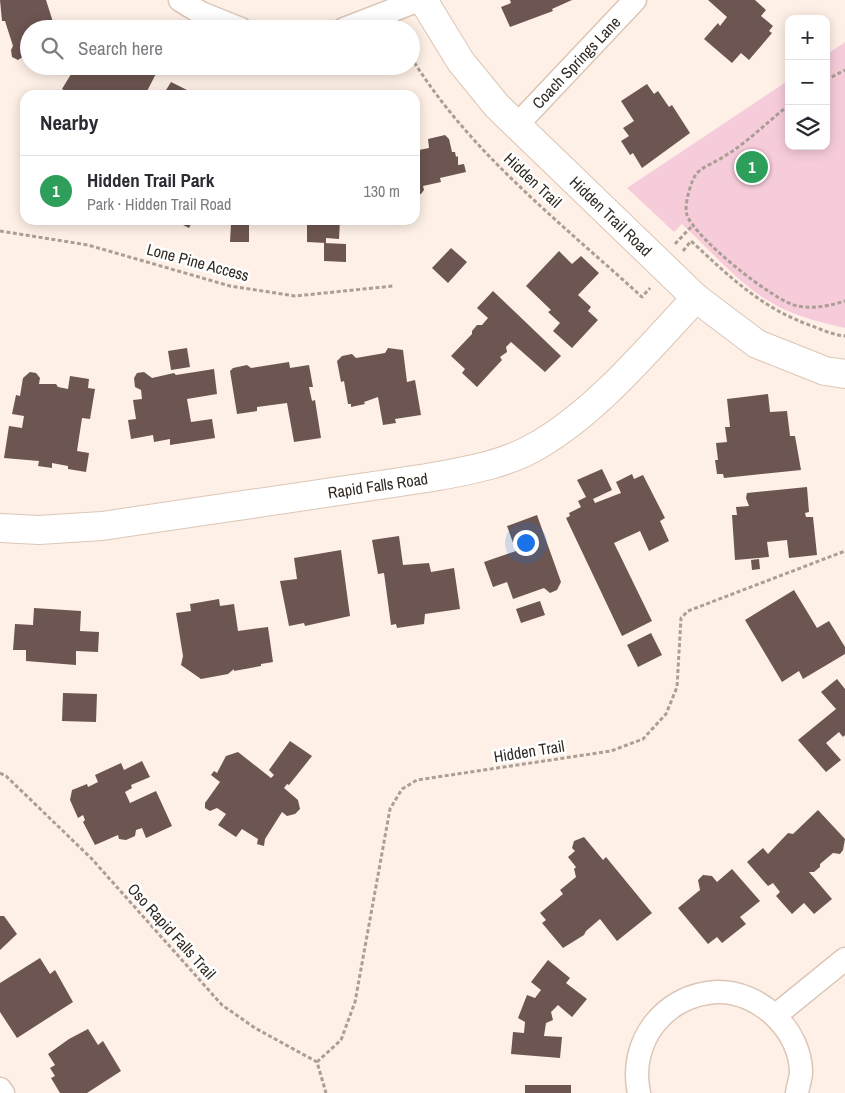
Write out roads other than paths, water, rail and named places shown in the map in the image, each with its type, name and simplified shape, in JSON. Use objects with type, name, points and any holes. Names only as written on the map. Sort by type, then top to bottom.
[{"type":"street","points":[[180,0],[201,13],[218,20]]},
{"type":"street","points":[[367,20],[419,0]]},
{"type":"street","name":"Hidden Trail Road","points":[[423,0],[461,62],[497,106],[696,298],[757,344],[825,371],[845,374]]},
{"type":"street","name":"Coach Springs Lane","points":[[517,125],[635,0]]},
{"type":"street","name":"Rapid Falls Road","points":[[0,528],[39,530],[102,526],[427,478],[472,470],[502,461],[539,445],[579,417],[696,298]]},
{"type":"street","points":[[776,1015],[845,959]]},
{"type":"street","points":[[639,1093],[636,1076],[642,1044],[659,1017],[686,999],[717,992],[749,998],[776,1015],[794,1042],[801,1073],[797,1093]]},
{"type":"street","points":[[0,1089],[3,1093]]},
{"type":"place","name":"Hidden Trail Park","points":[[752,167]]}]
